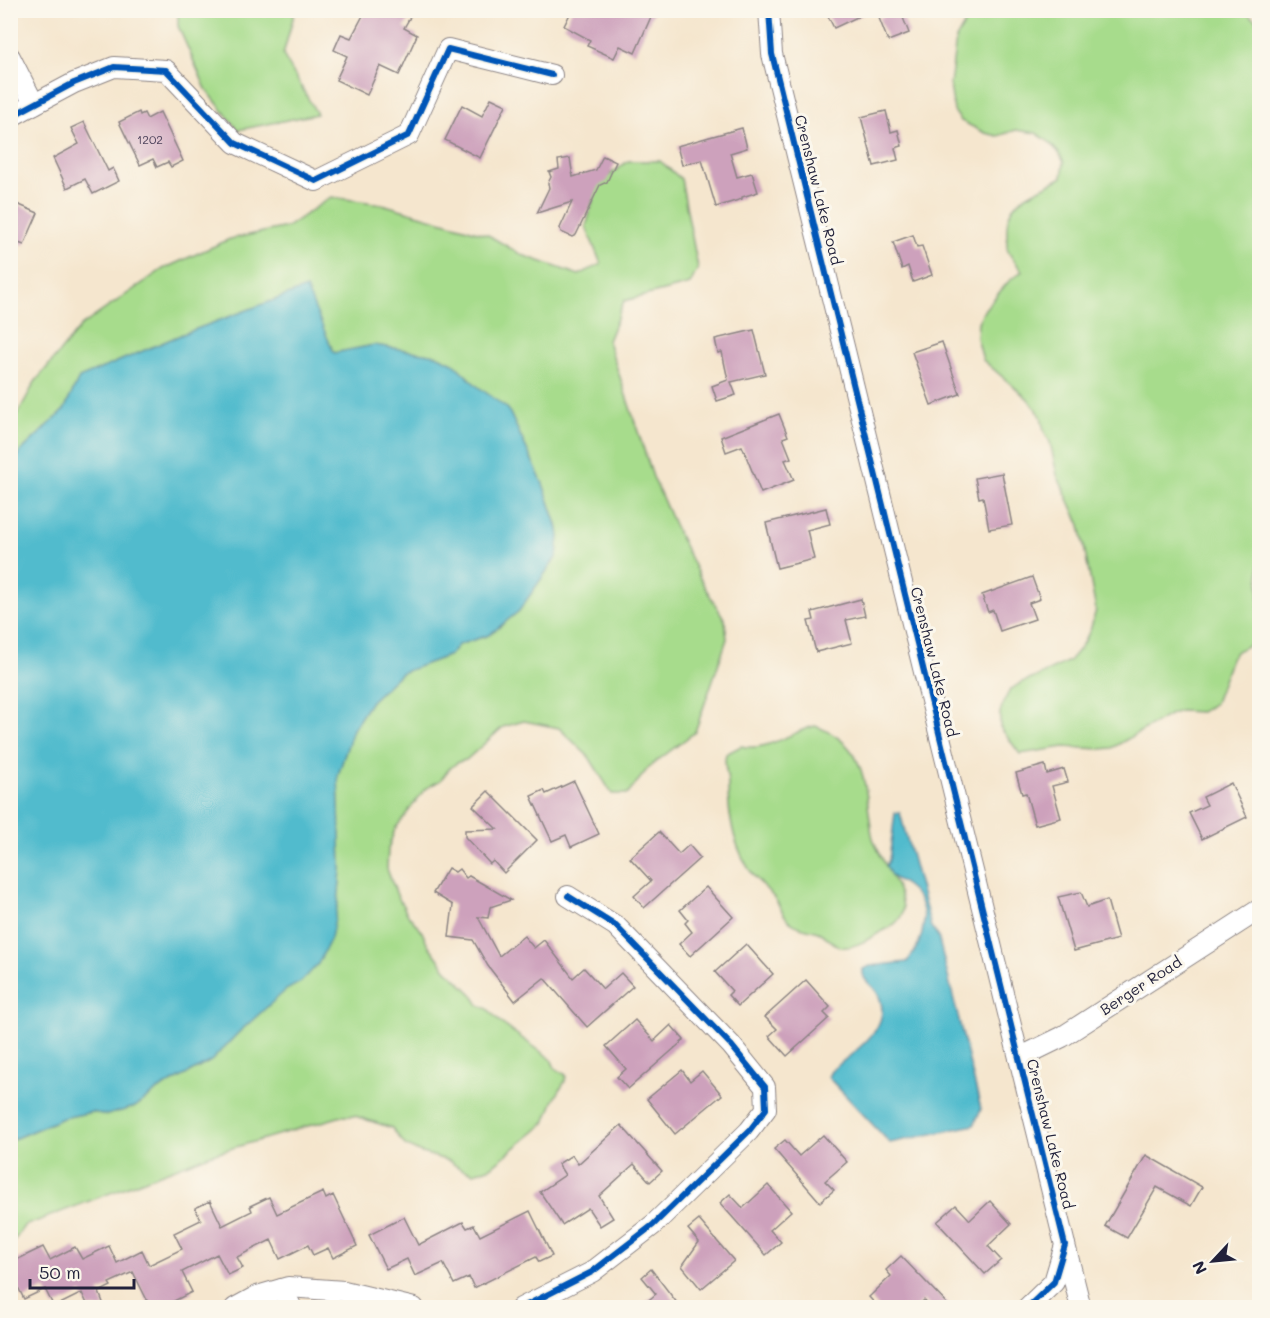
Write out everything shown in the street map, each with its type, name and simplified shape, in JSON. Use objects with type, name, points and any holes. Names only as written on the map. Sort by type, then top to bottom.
[{"type":"street","name":"Crenshaw Lake Road","points":[[769,10],[772,54],[1081,1308]]},
{"type":"street","points":[[10,117],[74,83],[114,68],[166,70],[235,143],[316,181],[409,135],[448,49],[552,75]]},
{"type":"street","points":[[10,57],[34,104]]},
{"type":"street","points":[[521,1308],[592,1272],[653,1225],[749,1131],[766,1109],[765,1087],[731,1045],[616,926],[568,896]]},
{"type":"street","name":"Berger Road","points":[[1019,1058],[1062,1037],[1260,909]]},
{"type":"street","points":[[1027,1308],[1054,1282],[1065,1245]]},
{"type":"street","points":[[235,1308],[257,1296],[288,1287],[344,1291],[414,1308]]},
{"type":"street","points":[[282,1289],[292,1308]]},
{"type":"green space","points":[[178,11],[295,11],[283,55],[317,114],[238,130],[206,89],[178,26]]},
{"type":"green space","points":[[972,11],[1244,11],[1256,20],[1259,26],[1259,640],[1237,651],[1231,658],[1215,703],[1201,712],[1180,711],[1171,714],[1112,748],[1064,747],[1020,754],[1000,727],[1000,713],[1010,690],[1022,682],[1069,661],[1090,631],[1096,610],[1080,525],[1057,475],[1050,442],[1044,431],[1041,416],[1028,399],[983,360],[977,338],[978,322],[985,309],[1009,281],[1022,271],[1007,247],[1008,220],[1011,210],[1024,197],[1062,177],[1064,162],[1049,142],[1036,133],[1016,130],[998,136],[985,133],[961,121],[954,111],[950,85],[956,39]]},
{"type":"green space","points":[[628,161],[660,161],[681,179],[698,268],[690,284],[624,301],[608,341],[653,477],[704,586],[725,620],[727,639],[695,732],[649,767],[628,794],[612,794],[589,757],[559,728],[524,721],[503,727],[466,760],[458,762],[449,769],[441,780],[425,789],[395,829],[388,849],[387,869],[397,895],[408,915],[421,930],[427,943],[446,969],[472,994],[479,1005],[488,1009],[501,1023],[551,1059],[555,1068],[566,1075],[545,1123],[491,1167],[474,1173],[405,1145],[392,1128],[355,1116],[342,1116],[212,1154],[24,1226],[14,1241],[11,1240],[11,1140],[63,1118],[92,1112],[107,1115],[135,1107],[158,1090],[211,1061],[286,989],[301,982],[338,903],[341,869],[338,775],[353,729],[371,701],[401,673],[450,655],[458,645],[489,635],[519,611],[557,556],[559,536],[543,484],[508,409],[477,386],[453,363],[436,355],[374,345],[334,353],[305,289],[183,334],[79,378],[64,410],[21,451],[11,468],[11,426],[35,382],[81,326],[163,269],[230,239],[287,227],[331,197],[382,204],[488,235],[522,255],[579,275],[601,264],[586,227],[597,185]]},
{"type":"green space","points":[[815,726],[831,733],[843,742],[858,763],[866,789],[873,838],[902,901],[902,914],[894,924],[866,941],[846,947],[838,946],[822,934],[789,921],[775,899],[746,865],[731,821],[725,766],[726,754],[741,746],[760,747]]},
{"type":"water","points":[[306,288],[334,353],[374,345],[436,355],[453,363],[477,386],[508,409],[543,484],[557,525],[559,536],[557,556],[519,611],[489,635],[458,645],[450,655],[401,673],[371,701],[353,729],[338,775],[341,869],[338,903],[331,938],[318,964],[301,982],[286,990],[238,1033],[211,1061],[158,1090],[135,1107],[107,1115],[92,1112],[63,1118],[11,1140],[11,468],[21,451],[64,410],[79,378],[183,334]]},
{"type":"water","points":[[895,813],[900,813],[931,927],[938,936],[981,1109],[974,1125],[890,1143],[828,1077],[831,1071],[870,1037],[881,1015],[881,1004],[876,991],[865,979],[863,969],[870,966],[907,962],[922,934],[924,924],[921,904],[916,895],[893,877],[886,866],[889,860]]},
{"type":"building","points":[[366,10],[414,10],[404,28],[417,35],[399,75],[380,66],[367,95],[336,80],[347,56],[334,50],[341,34],[351,38]]},
{"type":"building","points":[[572,10],[654,10],[635,53],[620,46],[614,58],[587,46],[590,40],[564,26]]},
{"type":"building","points":[[825,10],[872,10],[834,28]]},
{"type":"building","points":[[900,10],[909,33],[888,41],[879,18]]},
{"type":"building","points":[[491,98],[506,105],[480,158],[445,140],[462,105],[482,116]]},
{"type":"building","points":[[886,111],[891,132],[898,130],[902,146],[895,148],[898,160],[874,166],[861,117]]},
{"type":"building","points":[[139,112],[140,115],[144,113],[147,119],[160,112],[183,161],[171,167],[168,162],[157,167],[153,159],[140,165],[119,122]]},
{"type":"building","points":[[84,122],[108,171],[113,168],[119,181],[93,194],[85,179],[67,188],[53,158],[79,144],[71,128]]},
{"type":"building","points":[[742,128],[747,148],[730,153],[737,177],[752,173],[758,192],[716,207],[702,160],[682,165],[677,146]]},
{"type":"building","points":[[603,156],[616,162],[607,182],[600,185],[576,235],[572,237],[561,232],[560,228],[572,202],[537,213],[549,188],[548,183],[551,177],[549,172],[559,169],[558,160],[570,158],[573,177],[596,170]]},
{"type":"building","points":[[10,201],[38,213],[24,245],[10,240]]},
{"type":"building","points":[[913,235],[917,247],[922,246],[932,275],[913,282],[908,266],[902,269],[893,242]]},
{"type":"building","points":[[754,330],[765,374],[731,382],[736,395],[717,401],[712,386],[728,380],[722,352],[718,353],[715,339]]},
{"type":"building","points":[[942,342],[960,394],[931,405],[912,352]]},
{"type":"building","points":[[779,414],[788,436],[783,438],[791,458],[785,460],[794,480],[761,493],[742,446],[726,452],[721,437]]},
{"type":"building","points":[[1002,473],[1012,525],[989,529],[983,497],[979,498],[975,478]]},
{"type":"building","points":[[826,508],[830,524],[807,530],[814,559],[777,568],[766,523]]},
{"type":"building","points":[[1032,577],[1040,599],[1029,603],[1035,619],[1000,631],[993,610],[988,612],[982,595]]},
{"type":"building","points":[[861,599],[865,616],[846,620],[852,643],[816,652],[808,621],[814,620],[812,612]]},
{"type":"building","points":[[1045,765],[1047,774],[1064,769],[1068,782],[1052,786],[1061,818],[1035,825],[1026,793],[1022,794],[1016,773]]},
{"type":"building","points":[[574,781],[599,834],[571,847],[566,835],[552,841],[531,796],[544,790],[546,794]]},
{"type":"building","points":[[1231,783],[1247,817],[1202,839],[1189,813],[1207,805],[1203,797]]},
{"type":"building","points":[[488,791],[537,840],[504,873],[493,861],[490,864],[465,837],[465,830],[497,829],[473,806]]},
{"type":"building","points":[[659,832],[679,854],[689,845],[700,858],[644,908],[634,896],[651,881],[630,858]]},
{"type":"building","points":[[448,868],[455,872],[459,869],[466,878],[469,876],[511,900],[490,907],[488,918],[478,917],[499,956],[524,936],[534,948],[544,940],[573,978],[584,968],[603,989],[621,973],[633,986],[587,1027],[544,978],[515,1001],[488,966],[473,940],[449,937],[453,905],[433,893]]},
{"type":"building","points":[[706,887],[733,917],[690,956],[679,944],[692,932],[685,923],[688,920],[680,910]]},
{"type":"building","points":[[1081,892],[1087,907],[1107,900],[1118,939],[1074,951],[1058,897]]},
{"type":"building","points":[[746,944],[773,974],[738,1006],[728,995],[732,991],[715,972]]},
{"type":"building","points":[[806,980],[830,1007],[824,1013],[829,1018],[787,1056],[769,1036],[777,1029],[765,1017]]},
{"type":"building","points":[[635,1020],[654,1041],[671,1025],[684,1040],[628,1089],[617,1077],[626,1069],[606,1046]]},
{"type":"building","points":[[682,1070],[690,1081],[702,1071],[722,1095],[675,1134],[647,1099]]},
{"type":"building","points":[[621,1125],[662,1171],[650,1182],[634,1164],[599,1196],[613,1218],[600,1226],[588,1208],[562,1225],[540,1192],[565,1175],[558,1164],[572,1155],[578,1164]]},
{"type":"building","points":[[823,1135],[847,1162],[825,1181],[834,1190],[820,1202],[774,1149],[785,1140],[799,1156]]},
{"type":"building","points":[[1146,1155],[1202,1187],[1191,1206],[1157,1187],[1127,1238],[1105,1226]]},
{"type":"building","points":[[768,1185],[791,1211],[770,1230],[781,1242],[766,1255],[720,1203],[730,1194],[743,1208]]},
{"type":"building","points":[[323,1192],[326,1199],[333,1195],[357,1246],[333,1258],[328,1248],[313,1255],[308,1245],[280,1259],[271,1240],[237,1257],[243,1268],[228,1275],[217,1254],[182,1272],[192,1292],[160,1308],[151,1308],[133,1272],[109,1283],[111,1286],[99,1292],[105,1308],[89,1308],[82,1293],[54,1307],[45,1289],[24,1299],[10,1271],[10,1263],[43,1247],[50,1260],[75,1247],[82,1259],[109,1246],[117,1263],[142,1250],[149,1265],[182,1249],[174,1233],[201,1220],[195,1208],[210,1201],[222,1226],[252,1211],[250,1206],[269,1197],[277,1214]]},
{"type":"building","points":[[990,1201],[1011,1224],[988,1246],[1001,1260],[985,1274],[937,1222],[956,1205],[970,1220]]},
{"type":"building","points":[[530,1211],[552,1256],[539,1262],[536,1257],[474,1288],[469,1277],[454,1284],[443,1263],[415,1276],[407,1259],[386,1269],[369,1235],[404,1217],[418,1245],[463,1222],[467,1228],[474,1225],[480,1236]]},
{"type":"building","points":[[699,1220],[734,1261],[701,1289],[682,1266],[699,1242],[688,1229]]},
{"type":"building","points":[[901,1256],[951,1308],[931,1308],[924,1300],[916,1308],[879,1308],[869,1297],[891,1276],[886,1270]]},
{"type":"building","points":[[651,1269],[681,1308],[639,1308],[656,1294],[642,1277]]},
{"type":"cycle path","points":[[769,10],[772,54],[1065,1245],[1054,1282],[1027,1308]]},
{"type":"cycle path","points":[[10,117],[74,83],[114,67],[166,70],[235,143],[316,181],[409,135],[448,49],[552,75]]},
{"type":"cycle path","points":[[521,1308],[592,1272],[653,1225],[749,1131],[766,1109],[765,1087],[731,1045],[616,926],[568,896]]}]
